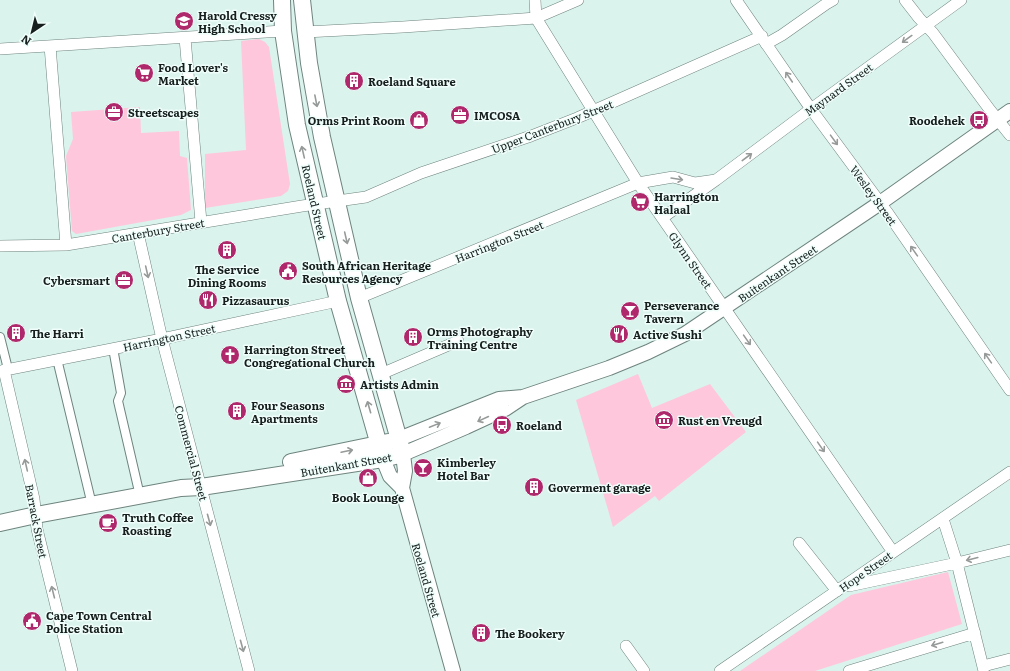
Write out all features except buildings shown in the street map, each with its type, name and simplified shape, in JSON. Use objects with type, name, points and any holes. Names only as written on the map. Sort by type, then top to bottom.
[{"type":"main road","name":"Roeland Street","points":[[282,0],[283,32],[297,125],[314,204],[338,301],[381,452]]},
{"type":"main road","name":"Roeland Street","points":[[302,0],[309,63],[322,137],[359,298],[401,446]]},
{"type":"main road","name":"Buitenkant Street","points":[[0,523],[200,484],[381,452],[401,446]]},
{"type":"street","name":"Glynn Street","points":[[534,0],[536,18],[638,183],[893,552]]},
{"type":"street","points":[[305,32],[380,29],[536,18],[578,0]]},
{"type":"street","name":"Wesley Street","points":[[736,0],[811,109],[880,203],[1010,390]]},
{"type":"street","name":"Upper Canterbury Street","points":[[314,204],[366,197],[408,179],[531,136],[764,40],[782,35],[833,0]]},
{"type":"street","points":[[905,0],[933,33],[1010,135]]},
{"type":"street","name":"Maynard Street","points":[[662,218],[961,0]]},
{"type":"street","points":[[0,49],[283,32]]},
{"type":"street","points":[[186,38],[201,222]]},
{"type":"street","points":[[50,46],[66,245]]},
{"type":"street","name":"Buitenkant Street","points":[[401,446],[499,399],[523,397],[608,368],[648,352],[685,334],[880,203],[1010,111]]},
{"type":"street","name":"Maynard Street","points":[[638,183],[673,177],[695,183],[716,180]]},
{"type":"street","name":"Harrington Street","points":[[359,298],[638,183]]},
{"type":"street","name":"Canterbury Street","points":[[0,246],[66,245],[314,204]]},
{"type":"street","name":"Commercial Street","points":[[138,234],[162,339],[249,671]]},
{"type":"street","name":"Harrington Street","points":[[4,370],[162,339],[338,301]]},
{"type":"street","name":"Barrack Street","points":[[0,337],[4,370],[34,499],[37,529],[72,671]]},
{"type":"street","points":[[381,374],[458,341]]},
{"type":"street","points":[[113,348],[121,393],[118,400],[140,496]]},
{"type":"street","points":[[57,359],[92,505]]},
{"type":"street","name":"Roeland Street","points":[[401,446],[405,472],[402,488],[453,671]]},
{"type":"street","name":"Roeland Street","points":[[381,452],[390,476],[402,488]]},
{"type":"street","name":"Hope Street","points":[[720,671],[1010,472]]},
{"type":"street","points":[[943,519],[984,669],[1010,659]]},
{"type":"street","points":[[799,543],[840,589],[1010,550]]},
{"type":"street","points":[[849,671],[975,633]]},
{"type":"street","points":[[626,646],[644,671]]},
{"type":"shaded area","points":[[259,39],[265,42],[269,47],[290,184],[288,191],[281,196],[205,208],[205,154],[246,150],[241,41]]},
{"type":"shaded area","points":[[140,107],[141,133],[179,131],[180,156],[187,158],[191,210],[181,215],[76,234],[72,231],[66,156],[73,139],[71,112]]},
{"type":"shaded area","points":[[638,374],[652,408],[710,384],[746,432],[659,501],[655,496],[613,527],[576,400]]},
{"type":"shaded area","points":[[948,572],[962,624],[815,671],[740,671],[851,595]]},
{"type":"place","name":"Harold Cressy High School","points":[[184,21]]},
{"type":"place","name":"Food Lover's Market","points":[[144,73]]},
{"type":"place","name":"Roeland Square","points":[[354,81]]},
{"type":"place","name":"Streetscapes","points":[[114,112]]},
{"type":"place","name":"IMCOSA","points":[[460,115]]},
{"type":"place","name":"Orms Print Room","points":[[419,120]]},
{"type":"place","name":"Roodehek","points":[[979,120]]},
{"type":"place","name":"Harrington Halaal","points":[[640,202]]},
{"type":"place","name":"The Service Dining Rooms","points":[[227,250]]},
{"type":"place","name":"South African Heritage Resources Agency","points":[[288,271]]},
{"type":"place","name":"Cybersmart","points":[[124,280]]},
{"type":"place","name":"Pizzasaurus","points":[[208,300]]},
{"type":"place","name":"Perseverance Tavern","points":[[630,311]]},
{"type":"place","name":"The Harri","points":[[16,333]]},
{"type":"place","name":"Active Sushi","points":[[619,334]]},
{"type":"place","name":"Orms Photography Training Centre","points":[[413,337]]},
{"type":"place","name":"Harrington Street Congregational Church","points":[[230,355]]},
{"type":"place","name":"Artists Admin","points":[[346,384]]},
{"type":"place","name":"Four Seasons Apartments","points":[[237,411]]},
{"type":"place","name":"Rust en Vreugd","points":[[664,420]]},
{"type":"place","name":"Roeland","points":[[502,425]]},
{"type":"place","name":"Kimberley Hotel Bar","points":[[423,468]]},
{"type":"place","name":"Book Lounge","points":[[368,478]]},
{"type":"place","name":"Goverment garage","points":[[534,487]]},
{"type":"place","name":"Truth Coffee Roasting","points":[[108,523]]},
{"type":"place","name":"Cape Town Central Police Station","points":[[32,621]]},
{"type":"place","name":"The Bookery","points":[[481,633]]}]
